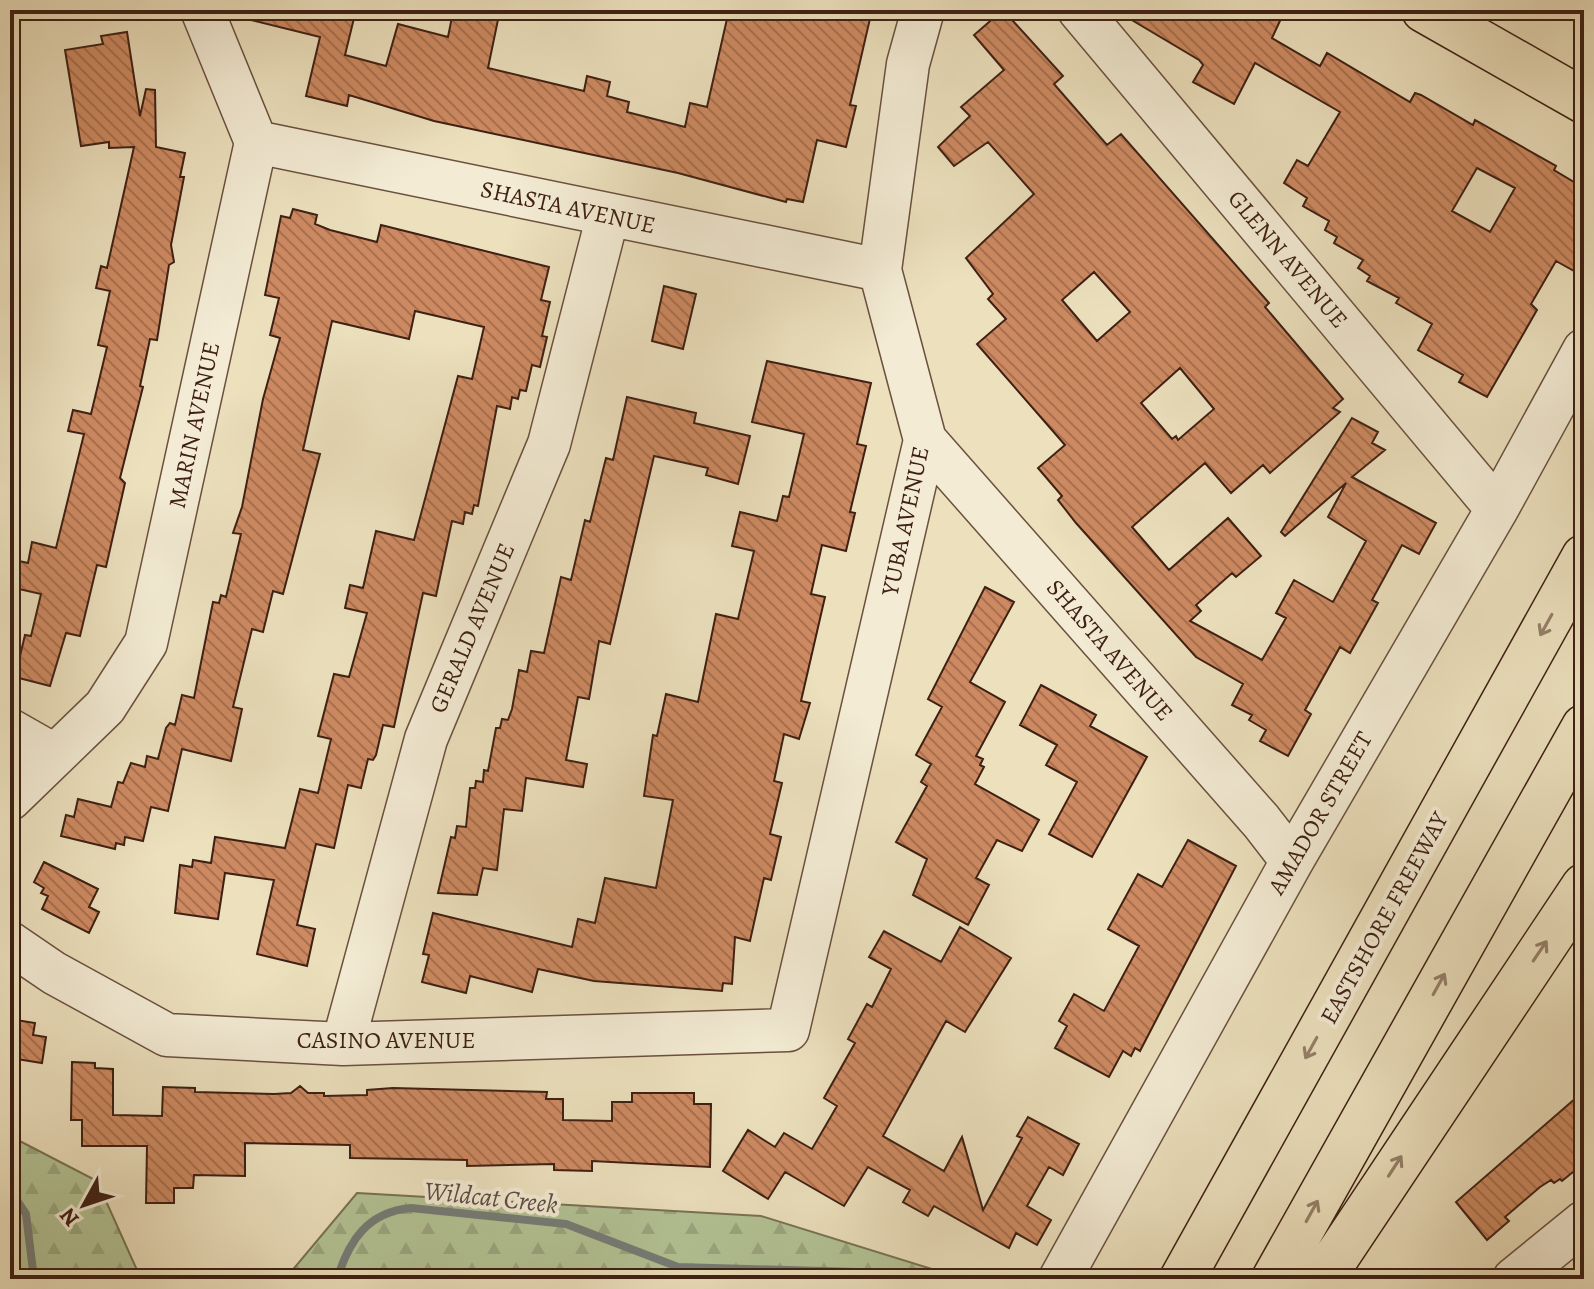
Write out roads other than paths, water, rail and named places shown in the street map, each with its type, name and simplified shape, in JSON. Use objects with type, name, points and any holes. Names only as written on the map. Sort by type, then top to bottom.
[{"type":"main road","points":[[1424,10],[1584,101]]},
{"type":"main road","name":"EASTSHORE FREEWAY","points":[[1182,1279],[1584,557]]},
{"type":"main road","points":[[1274,1279],[1584,727]]},
{"type":"main road","points":[[1322,1279],[1584,886]]},
{"type":"street","points":[[202,10],[256,142]]},
{"type":"street","name":"YUBA AVENUE","points":[[788,1030],[925,440],[880,270],[908,64],[923,10]]},
{"type":"street","name":"GLENN AVENUE","points":[[1079,10],[1497,509]]},
{"type":"street","name":"SHASTA AVENUE","points":[[256,142],[880,270]]},
{"type":"street","name":"MARIN AVENUE","points":[[10,799],[105,707],[146,643],[256,142]]},
{"type":"street","name":"GERALD AVENUE","points":[[343,1044],[426,739],[549,444],[608,215]]},
{"type":"street","name":"AMADOR STREET","points":[[1060,1279],[1292,861],[1497,509],[1584,350]]},
{"type":"street","name":"SHASTA AVENUE","points":[[925,440],[1261,821],[1292,861]]},
{"type":"street","points":[[10,730],[54,755]]},
{"type":"street","name":"CASINO AVENUE","points":[[10,943],[54,973],[167,1035],[343,1044],[788,1030]]},
{"type":"street","points":[[1514,1279],[1584,1222]]},
{"type":"waterway","name":"Wildcat Creek","points":[[10,1190],[26,1214],[34,1279]]},
{"type":"waterway","name":"Wildcat Creek","points":[[337,1279],[347,1252],[371,1222],[383,1215],[411,1208],[566,1224],[678,1267],[892,1273],[908,1279]]}]
